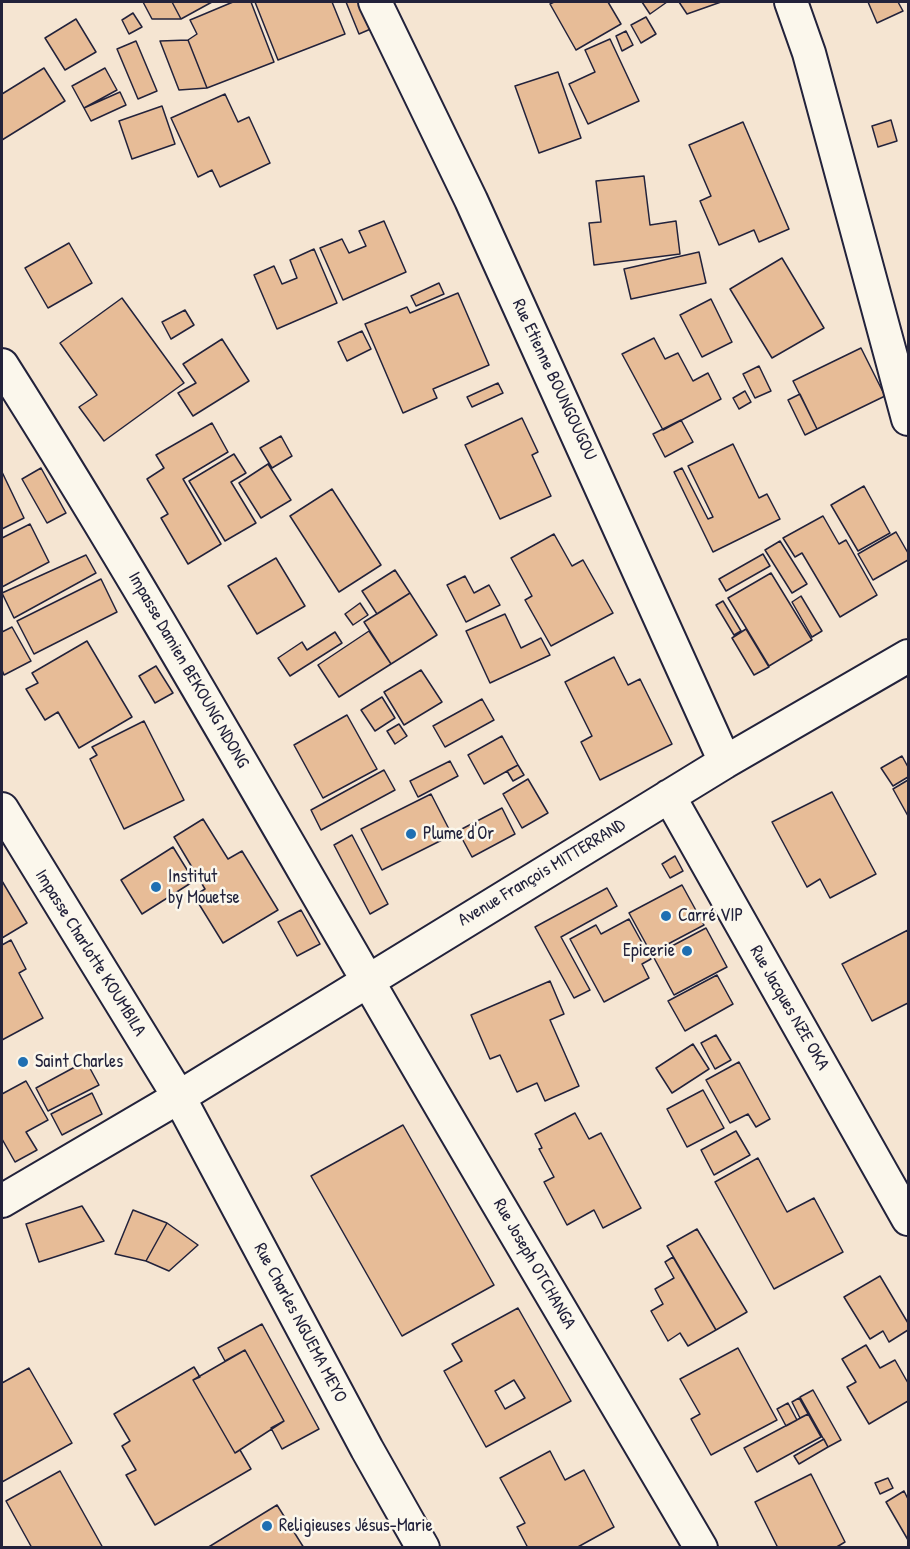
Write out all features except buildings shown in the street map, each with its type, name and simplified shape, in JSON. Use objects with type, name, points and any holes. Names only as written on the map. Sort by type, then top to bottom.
[{"type":"street","name":"Rue Etienne BOUNGOUGOU","points":[[375,2],[476,211],[725,762]]},
{"type":"street","points":[[791,2],[809,53],[909,419]]},
{"type":"street","name":"Impasse Damien BEKOUNG NDONG","points":[[2,365],[88,500],[367,980]]},
{"type":"street","name":"Avenue François MITTERRAND","points":[[2,1201],[179,1097],[725,762],[909,656]]},
{"type":"street","name":"Rue Jacques NZE OKA","points":[[669,796],[909,1219]]},
{"type":"street","name":"Impasse Charlotte KOUMBILA","points":[[2,809],[179,1097]]},
{"type":"street","name":"Rue Joseph OTCHANGA","points":[[367,980],[701,1548]]},
{"type":"street","name":"Rue Charles NGUEMA MEYO","points":[[179,1097],[367,1449],[423,1548]]},
{"type":"place","name":"Plume d'Or","points":[[411,834]]},
{"type":"place","name":"Institut by Mouetse","points":[[156,887]]},
{"type":"place","name":"Carré VIP","points":[[666,916]]},
{"type":"place","name":"Epicerie","points":[[687,951]]},
{"type":"place","name":"Saint Charles","points":[[23,1062]]},
{"type":"place","name":"Religieuses Jésus-Marie","points":[[267,1526]]}]
